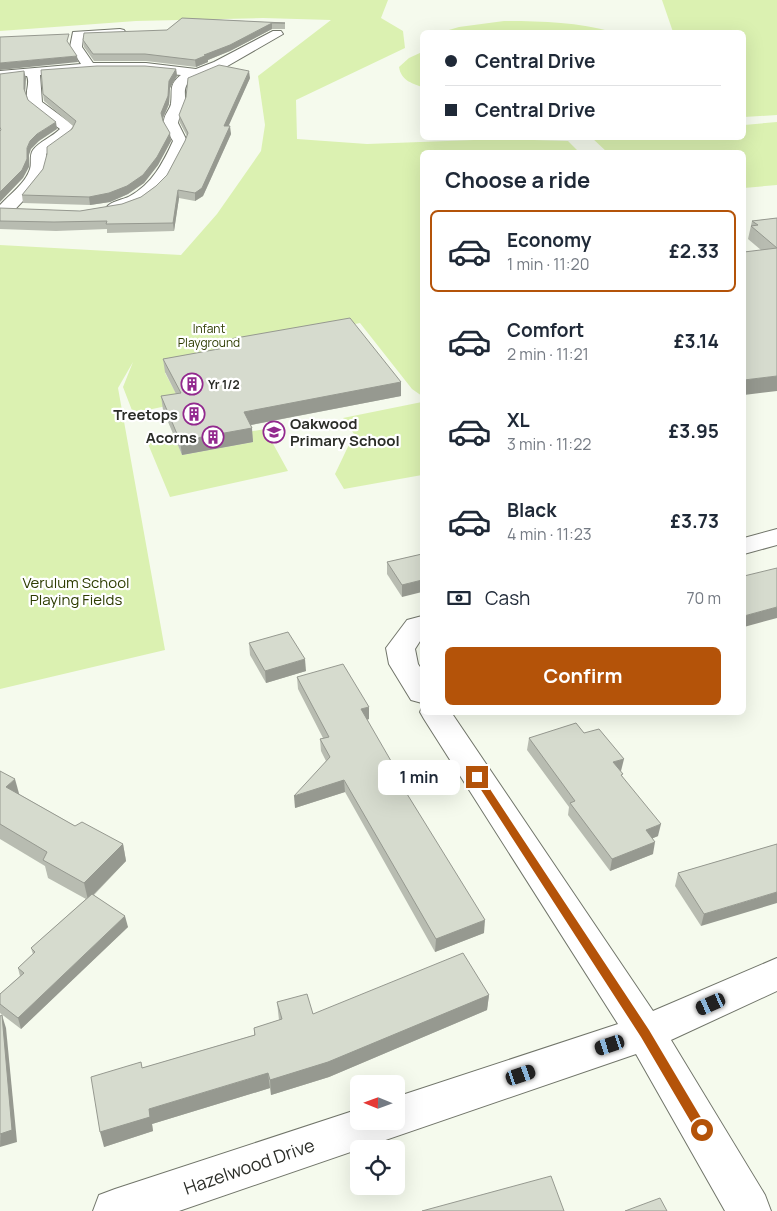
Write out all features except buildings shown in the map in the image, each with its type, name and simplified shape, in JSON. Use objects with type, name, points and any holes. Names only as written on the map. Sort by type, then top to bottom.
[{"type":"street","points":[[88,67],[86,58],[76,47],[77,35],[129,33]]},
{"type":"street","points":[[102,210],[127,204],[145,194],[171,163],[180,141],[171,123],[172,116],[178,104],[177,93],[179,85],[185,78],[219,65],[278,34]]},
{"type":"street","points":[[0,75],[88,67],[151,66],[195,73]]},
{"type":"street","points":[[3,209],[38,171],[41,162],[38,154],[43,148],[67,132],[68,128],[62,122],[40,109],[34,101],[36,83],[32,72]]},
{"type":"street","points":[[3,209],[24,210]]},
{"type":"street","points":[[746,545],[777,537]]},
{"type":"street","points":[[420,625],[417,626],[400,648],[404,664],[420,690]]},
{"type":"street","points":[[437,715],[645,1033],[749,1211]]},
{"type":"street","points":[[405,1114],[645,1033],[777,974]]},
{"type":"street","name":"Hazelwood Drive","points":[[115,1211],[356,1130]]},
{"type":"green space","points":[[0,0],[388,0],[381,18],[403,31],[405,48],[296,100],[297,139],[367,144],[474,140],[568,141],[577,150],[420,150],[420,395],[412,389],[360,323],[284,338],[165,373],[181,403],[133,413],[123,387],[133,362],[118,388],[165,650],[0,689],[0,245],[181,255],[217,214],[261,151],[265,125],[258,76],[331,20],[263,18],[136,21],[0,31]]},
{"type":"green space","points":[[662,0],[777,0],[777,115],[746,117],[746,30],[672,30]]},
{"type":"green space","points":[[504,21],[532,21],[586,26],[604,30],[449,30]]},
{"type":"green space","points":[[420,53],[420,86],[404,78],[400,71],[399,67],[409,58]]},
{"type":"green space","points":[[777,122],[777,185],[746,188],[746,150],[605,150],[594,140],[746,140],[746,125]]},
{"type":"green space","points":[[420,402],[420,475],[344,489],[335,474],[354,434],[343,418]]},
{"type":"green space","points":[[265,429],[288,471],[170,497],[146,439],[173,433],[182,455],[253,442],[248,432]]},
{"type":"place","name":"Yr 1/2","points":[[192,384]]},
{"type":"place","name":"Treetops","points":[[194,414]]},
{"type":"place","name":"Oakwood Primary School","points":[[274,432]]},
{"type":"place","name":"Acorns","points":[[213,437]]},
{"type":"route","points":[[477,777],[645,1033],[702,1130]]},
{"type":"park label","name":"Infant Playground","points":[[209,335]]},
{"type":"park label","name":"Verulum School Playing Fields","points":[[76,590]]}]
